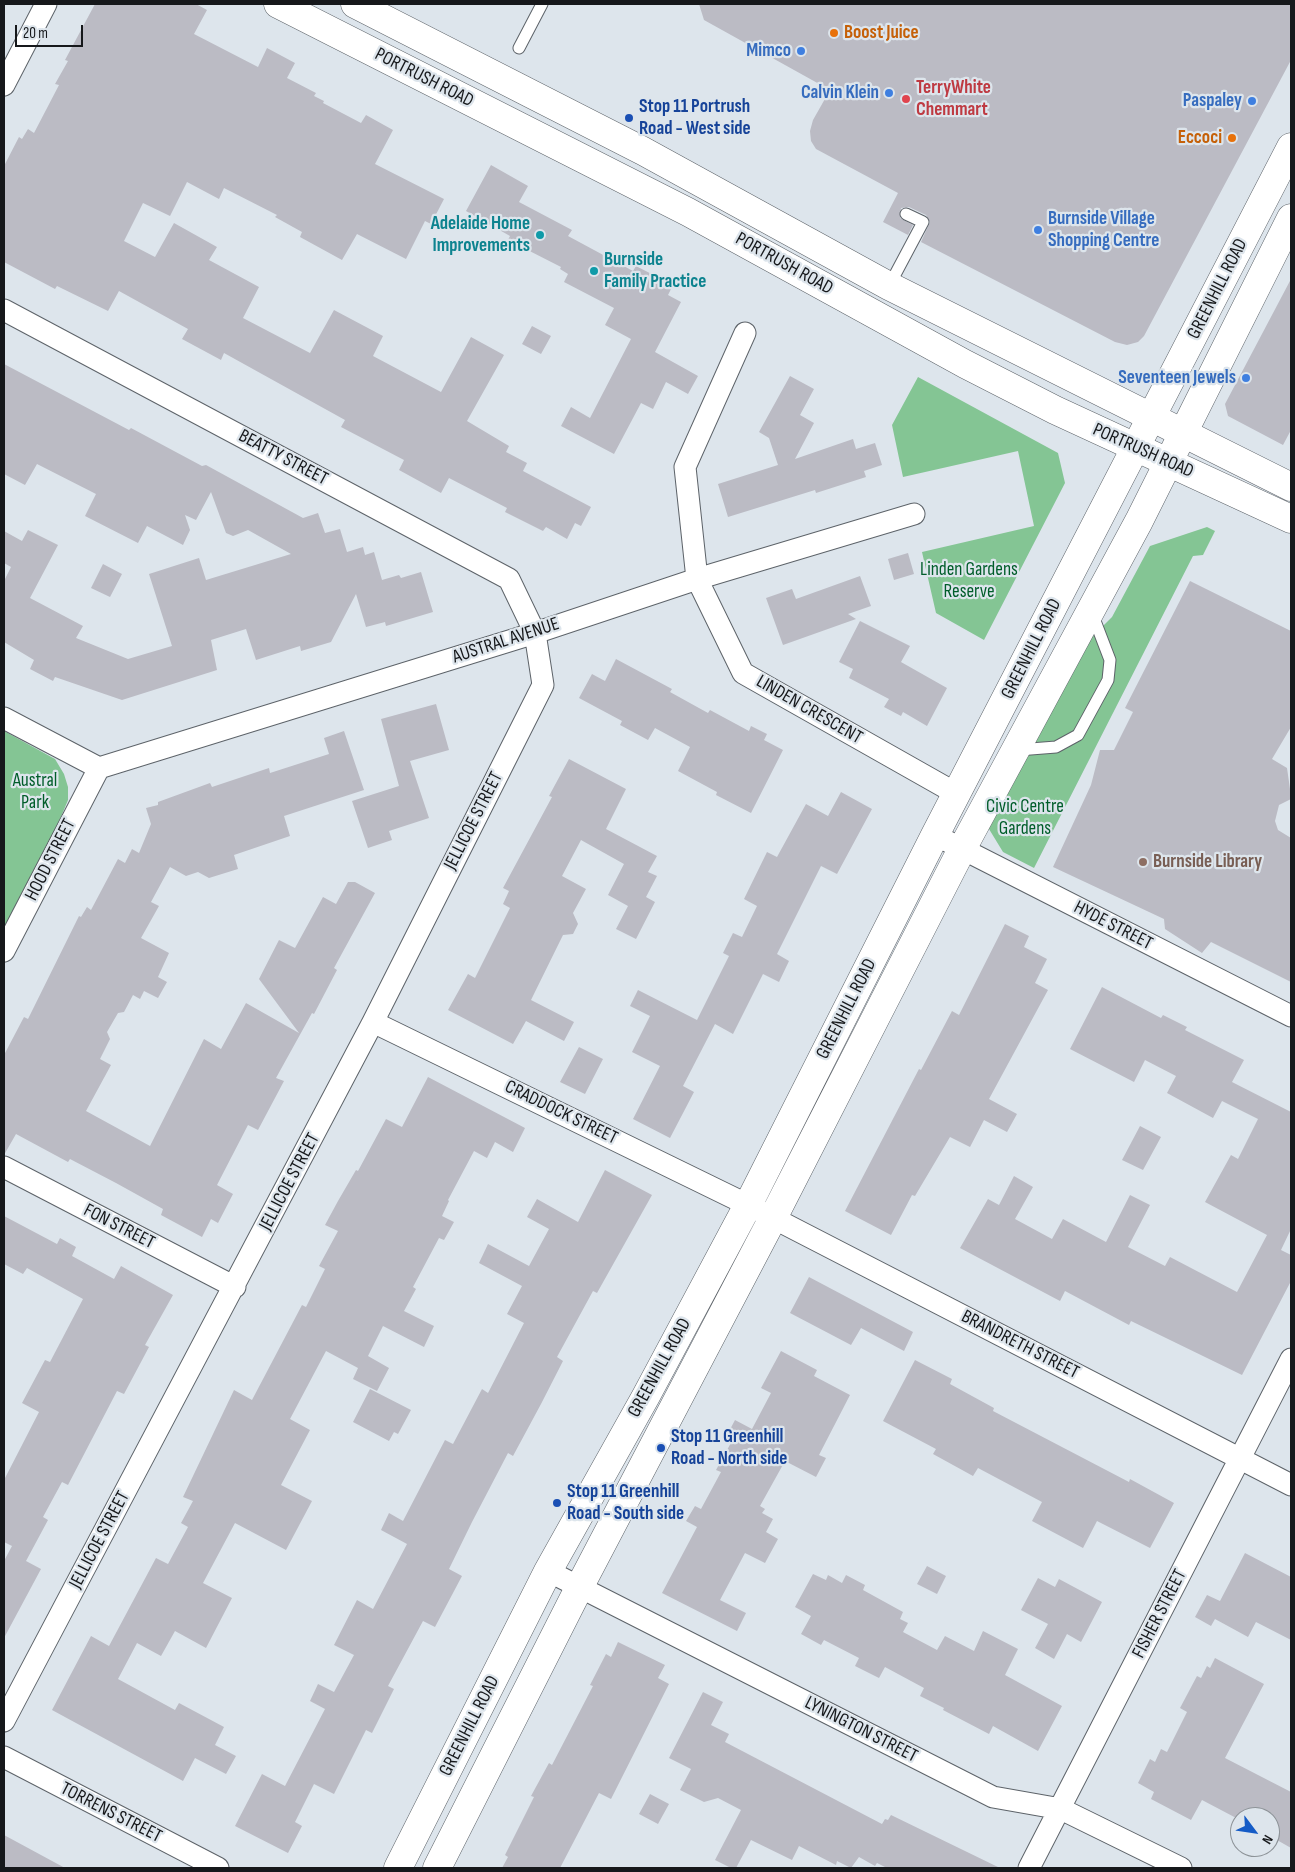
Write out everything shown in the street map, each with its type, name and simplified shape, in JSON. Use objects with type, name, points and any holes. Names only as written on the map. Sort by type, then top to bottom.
[{"type":"main road","name":"PORTRUSH ROAD","points":[[278,4],[688,212],[965,364],[1055,410],[1291,519]]},
{"type":"main road","name":"PORTRUSH ROAD","points":[[355,4],[643,151],[890,286],[1291,487]]},
{"type":"main road","name":"GREENHILL ROAD","points":[[398,1868],[548,1571],[646,1396],[748,1205],[935,836],[1291,147]]},
{"type":"main road","name":"GREENHILL ROAD","points":[[437,1868],[580,1586],[773,1218],[962,849],[1169,462],[1291,218]]},
{"type":"street","points":[[4,85],[46,4]]},
{"type":"street","name":"BEATTY STREET","points":[[4,310],[509,579],[534,633]]},
{"type":"street","name":"LINDEN CRESCENT","points":[[745,333],[685,467],[697,579],[743,673],[957,794]]},
{"type":"street","name":"AUSTRAL AVENUE","points":[[98,768],[534,633],[697,579],[914,514]]},
{"type":"street","name":"JELLICOE STREET","points":[[4,1721],[235,1287],[373,1022],[543,684],[534,633]]},
{"type":"street","points":[[4,718],[98,768]]},
{"type":"street","name":"HOOD STREET","points":[[4,951],[98,768]]},
{"type":"street","name":"HYDE STREET","points":[[935,836],[1291,1016]]},
{"type":"street","name":"CRADDOCK STREET","points":[[373,1022],[748,1205]]},
{"type":"street","name":"FON STREET","points":[[4,1167],[235,1287]]},
{"type":"street","name":"BRANDRETH STREET","points":[[748,1205],[1291,1484]]},
{"type":"street","name":"FISHER STREET","points":[[1029,1868],[1291,1359]]},
{"type":"street","name":"LYNINGTON STREET","points":[[548,1571],[993,1797],[1061,1809],[1181,1868]]},
{"type":"street","name":"TORRENS STREET","points":[[4,1757],[218,1868]]},
{"type":"lane","points":[[519,48],[542,4]]},
{"type":"lane","points":[[890,286],[923,222],[906,214]]},
{"type":"lane","points":[[1016,750],[1056,748],[1078,735],[1108,680],[1110,660],[1091,611]]},
{"type":"green space","name":"Linden Gardens Reserve","points":[[918,377],[1058,453],[1065,483],[984,640],[936,613],[922,552],[1034,526],[1018,451],[903,477],[892,425]]},
{"type":"green space","name":"Civic Centre Gardens","points":[[1207,527],[1215,531],[1203,555],[1193,556],[1034,868],[1003,852],[989,829],[990,814],[1091,638],[1112,617],[1150,546]]},
{"type":"green space","name":"Austral Park","points":[[4,731],[55,759],[64,774],[68,787],[68,800],[58,824],[4,929]]},
{"type":"building","points":[[95,4],[196,4],[207,10],[194,34],[258,67],[267,48],[295,63],[287,78],[316,93],[314,96],[324,101],[323,103],[361,123],[366,115],[393,130],[375,164],[444,199],[431,224],[425,221],[406,259],[357,234],[342,260],[300,237],[302,232],[275,217],[277,215],[224,188],[219,199],[187,182],[170,216],[143,203],[124,241],[155,257],[174,223],[217,247],[209,260],[259,287],[243,318],[310,353],[334,310],[383,336],[373,356],[441,392],[471,337],[504,355],[467,421],[509,446],[506,452],[527,463],[523,471],[591,507],[581,526],[575,523],[567,539],[546,527],[543,531],[505,512],[507,508],[449,478],[441,493],[399,470],[404,460],[341,427],[345,420],[224,353],[221,360],[182,339],[188,329],[119,291],[108,311],[57,286],[55,289],[4,262],[4,166],[19,137],[22,139],[28,129],[34,133],[59,85],[55,84],[68,61],[65,60]]},
{"type":"building","name":"Burnside Village Shopping Centre","points":[[699,4],[1291,4],[1291,60],[1144,336],[1138,342],[1127,345],[1115,342],[921,242],[930,222],[926,215],[909,207],[901,208],[900,218],[913,225],[908,235],[883,222],[898,193],[816,149],[811,141],[810,131],[813,120],[830,90],[704,20]]},
{"type":"building","points":[[491,165],[528,186],[519,202],[572,230],[568,236],[633,271],[636,266],[673,285],[668,295],[681,302],[655,352],[698,376],[688,394],[666,382],[653,409],[641,403],[614,454],[561,426],[571,407],[590,418],[631,339],[605,325],[614,308],[564,282],[568,274],[560,269],[561,267],[508,240],[510,236],[466,211]]},
{"type":"building","points":[[1291,279],[1291,430],[1283,445],[1228,416],[1225,404]]},
{"type":"building","points":[[532,326],[551,336],[541,354],[522,344]]},
{"type":"building","points":[[4,364],[129,430],[131,428],[202,466],[206,465],[303,518],[318,513],[325,533],[340,529],[347,552],[363,547],[365,555],[374,552],[382,580],[399,575],[401,578],[421,572],[433,612],[386,626],[385,622],[366,627],[356,594],[331,642],[301,651],[300,646],[256,660],[246,629],[211,640],[217,670],[122,700],[55,677],[53,681],[30,669],[34,660],[4,642],[4,581],[11,567],[4,563],[4,531],[22,541],[28,530],[58,545],[30,598],[83,626],[76,638],[128,659],[172,646],[149,574],[199,558],[206,580],[291,554],[248,530],[233,536],[226,533],[211,492],[196,520],[185,515],[190,530],[183,545],[147,526],[138,543],[85,516],[96,494],[37,464],[25,485],[4,474]]},
{"type":"building","points":[[790,376],[814,389],[800,415],[814,423],[795,459],[853,439],[856,449],[875,443],[882,465],[864,471],[866,477],[816,493],[815,490],[728,517],[718,484],[778,465],[769,438],[759,432]]},
{"type":"building","points":[[908,553],[914,574],[894,580],[888,559]]},
{"type":"building","points":[[103,564],[122,574],[110,597],[91,588]]},
{"type":"building","points":[[860,576],[871,606],[848,614],[856,619],[783,645],[766,598],[792,589],[796,599]]},
{"type":"building","points":[[1190,581],[1291,631],[1291,727],[1272,759],[1287,768],[1291,796],[1291,799],[1279,805],[1275,821],[1278,830],[1291,838],[1291,982],[1211,942],[1202,953],[1165,929],[1164,919],[1053,867],[1091,785],[1100,750],[1114,750],[1133,712],[1125,708]]},
{"type":"building","points":[[860,621],[910,646],[901,662],[947,688],[927,726],[903,712],[901,716],[884,707],[889,699],[849,678],[853,669],[839,662]]},
{"type":"building","points":[[616,659],[672,689],[670,692],[708,713],[710,710],[749,731],[751,726],[767,734],[764,740],[783,750],[751,813],[716,795],[717,792],[678,771],[690,747],[655,728],[648,740],[620,725],[622,721],[579,698],[592,674],[605,681]]},
{"type":"building","points":[[436,704],[449,750],[410,761],[429,818],[389,831],[392,840],[368,848],[352,801],[399,786],[381,719]]},
{"type":"building","points":[[344,731],[364,790],[284,816],[290,836],[234,855],[238,869],[209,878],[198,872],[186,876],[170,867],[151,902],[159,906],[141,938],[169,953],[158,977],[167,982],[158,998],[144,991],[140,999],[133,995],[124,1012],[118,1013],[107,1032],[110,1039],[100,1059],[111,1065],[86,1111],[150,1146],[204,1039],[221,1049],[246,1003],[299,1033],[259,979],[279,940],[295,948],[323,897],[336,904],[348,882],[355,882],[375,893],[334,968],[337,970],[314,1014],[312,1013],[276,1078],[284,1081],[258,1130],[248,1125],[217,1185],[233,1194],[218,1223],[211,1219],[202,1237],[161,1215],[163,1209],[70,1159],[68,1162],[16,1134],[4,1155],[4,1055],[24,1017],[28,1019],[79,916],[81,917],[87,907],[91,910],[118,859],[125,863],[132,849],[139,853],[151,824],[146,808],[158,805],[158,802],[210,783],[212,787],[269,768],[270,773],[329,754],[324,738]]},
{"type":"building","points":[[569,759],[626,789],[606,829],[657,856],[648,872],[657,876],[646,897],[655,902],[636,939],[616,929],[628,906],[608,895],[624,864],[581,840],[562,876],[586,889],[573,913],[578,924],[573,934],[563,935],[531,1000],[574,1022],[564,1041],[526,1021],[513,1044],[448,1010],[468,974],[475,978],[510,908],[503,904],[509,891],[503,888],[552,797],[549,796]]},
{"type":"building","points":[[841,792],[872,809],[837,874],[821,866],[777,954],[789,961],[779,982],[763,974],[733,1034],[715,1024],[683,1086],[694,1092],[670,1138],[633,1119],[660,1066],[632,1052],[650,1016],[630,1006],[638,990],[697,1020],[729,956],[723,953],[733,933],[742,937],[757,906],[744,899],[767,852],[777,857],[806,804],[828,816]]},
{"type":"building","points":[[1005,924],[1029,936],[1024,947],[1047,959],[1035,983],[1048,990],[989,1099],[1017,1114],[1007,1132],[984,1120],[970,1147],[950,1137],[915,1196],[912,1195],[891,1235],[845,1211],[919,1069],[921,1070],[952,1011],[959,1015]]},
{"type":"building","points":[[1102,987],[1161,1018],[1163,1015],[1187,1027],[1185,1030],[1244,1060],[1232,1082],[1291,1112],[1291,1229],[1281,1250],[1291,1255],[1291,1281],[1242,1375],[1131,1321],[1129,1325],[1065,1291],[1060,1301],[960,1248],[988,1199],[999,1205],[1014,1176],[1033,1187],[1015,1219],[1052,1239],[1063,1219],[1106,1242],[1130,1195],[1150,1205],[1128,1247],[1165,1266],[1170,1257],[1237,1292],[1267,1235],[1205,1202],[1231,1155],[1238,1159],[1258,1119],[1222,1101],[1213,1118],[1167,1093],[1176,1076],[1145,1060],[1134,1082],[1070,1049]]},
{"type":"building","points":[[579,1047],[603,1059],[585,1094],[560,1082]]},
{"type":"building","points":[[428,1077],[525,1128],[513,1152],[495,1142],[487,1158],[474,1151],[448,1200],[442,1216],[454,1222],[444,1240],[439,1238],[413,1287],[416,1289],[404,1311],[434,1326],[424,1347],[383,1326],[368,1356],[389,1368],[377,1391],[353,1379],[358,1368],[326,1351],[290,1419],[310,1430],[281,1485],[312,1501],[286,1550],[235,1523],[203,1583],[232,1598],[206,1648],[175,1631],[161,1656],[137,1643],[118,1679],[175,1710],[179,1703],[224,1727],[215,1745],[236,1756],[226,1774],[195,1758],[183,1781],[52,1710],[91,1636],[109,1646],[156,1558],[168,1564],[188,1527],[181,1523],[193,1501],[183,1497],[234,1390],[252,1400],[302,1305],[306,1307],[325,1269],[319,1266],[338,1231],[325,1225],[338,1201],[356,1170],[358,1171],[386,1119],[402,1127]]},
{"type":"building","points":[[1140,1126],[1161,1137],[1143,1170],[1122,1160]]},
{"type":"building","points":[[605,1170],[652,1195],[597,1293],[593,1291],[557,1357],[563,1361],[541,1404],[513,1456],[508,1453],[472,1522],[449,1569],[462,1576],[435,1627],[423,1621],[388,1686],[394,1689],[372,1733],[366,1730],[334,1794],[314,1784],[295,1822],[302,1826],[288,1853],[235,1826],[262,1774],[285,1786],[325,1709],[310,1701],[318,1684],[334,1692],[354,1655],[334,1645],[357,1600],[373,1609],[407,1544],[381,1530],[389,1513],[403,1521],[445,1440],[453,1444],[482,1389],[488,1393],[524,1323],[507,1314],[522,1286],[479,1263],[488,1244],[529,1266],[549,1229],[527,1217],[537,1199],[578,1222]]},
{"type":"building","points":[[4,1216],[57,1244],[60,1238],[76,1247],[72,1256],[114,1279],[121,1266],[173,1295],[145,1345],[149,1347],[124,1394],[117,1391],[68,1485],[62,1482],[43,1517],[48,1520],[26,1561],[41,1569],[4,1638],[4,1561],[12,1546],[4,1542],[4,1480],[39,1412],[22,1403],[45,1360],[50,1362],[83,1299],[27,1268],[23,1274],[4,1264]]},
{"type":"building","points":[[809,1277],[913,1332],[904,1351],[861,1328],[851,1345],[790,1313]]},
{"type":"building","points":[[781,1351],[817,1370],[814,1376],[850,1395],[819,1455],[826,1458],[816,1477],[785,1461],[760,1506],[765,1509],[762,1513],[773,1519],[766,1532],[778,1539],[765,1563],[745,1553],[720,1600],[746,1613],[737,1631],[662,1593],[697,1527],[686,1521],[695,1506],[701,1509],[721,1472],[716,1470],[732,1441],[726,1437],[735,1420],[752,1429],[771,1393],[761,1388]]},
{"type":"building","points":[[915,1360],[952,1379],[950,1384],[994,1408],[993,1411],[1129,1482],[1130,1479],[1174,1503],[1150,1548],[1097,1521],[1083,1548],[1032,1521],[1042,1502],[978,1468],[973,1476],[933,1454],[936,1449],[883,1421]]},
{"type":"building","points":[[370,1389],[411,1410],[398,1434],[394,1432],[389,1441],[353,1422]]},
{"type":"building","points":[[1245,1553],[1291,1577],[1291,1640],[1256,1622],[1248,1637],[1215,1619],[1211,1626],[1195,1617],[1207,1595],[1220,1601]]},
{"type":"building","points":[[927,1566],[946,1576],[937,1594],[917,1584]]},
{"type":"building","points":[[813,1574],[826,1580],[828,1575],[842,1583],[846,1575],[865,1585],[863,1590],[903,1612],[900,1619],[908,1623],[903,1632],[937,1650],[945,1636],[974,1651],[983,1631],[1018,1649],[1005,1675],[1062,1706],[1038,1751],[993,1726],[989,1734],[943,1710],[944,1708],[920,1696],[924,1688],[885,1667],[879,1678],[855,1666],[859,1658],[824,1640],[821,1645],[801,1634],[811,1616],[795,1607]]},
{"type":"building","points":[[1038,1578],[1055,1587],[1059,1579],[1102,1602],[1081,1642],[1067,1634],[1054,1659],[1035,1648],[1048,1624],[1021,1610]]},
{"type":"building","points":[[618,1642],[665,1665],[658,1678],[669,1684],[611,1799],[599,1793],[560,1868],[502,1868],[508,1857],[505,1855],[534,1797],[531,1796],[549,1763],[552,1765],[593,1686],[590,1685],[606,1654],[611,1657]]},
{"type":"building","points":[[1215,1658],[1264,1684],[1225,1758],[1291,1792],[1291,1848],[1280,1842],[1280,1807],[1230,1807],[1230,1815],[1202,1800],[1191,1820],[1151,1799],[1154,1792],[1138,1783],[1150,1759],[1155,1762],[1161,1749],[1167,1752],[1187,1712],[1180,1708],[1197,1676],[1201,1678],[1207,1666],[1210,1668]]},
{"type":"building","points":[[703,1692],[723,1702],[711,1725],[729,1734],[725,1742],[882,1824],[891,1815],[1000,1868],[887,1868],[877,1863],[875,1866],[859,1857],[851,1868],[837,1861],[836,1865],[799,1846],[792,1860],[751,1840],[736,1868],[731,1868],[715,1860],[741,1810],[718,1798],[704,1802],[680,1790],[691,1769],[669,1758]]},
{"type":"building","points":[[650,1794],[669,1804],[658,1824],[639,1814]]},
{"type":"building","points":[[4,1835],[65,1868],[4,1868]]},
{"type":"place","name":"Boost Juice","points":[[834,33]]},
{"type":"place","name":"Mimco","points":[[801,51]]},
{"type":"place","name":"Calvin Klein","points":[[889,93]]},
{"type":"place","name":"TerryWhite Chemmart","points":[[906,99]]},
{"type":"place","name":"Paspaley","points":[[1252,101]]},
{"type":"place","name":"Stop 11 Portrush Road - West side","points":[[629,118]]},
{"type":"place","name":"Eccoci","points":[[1232,138]]},
{"type":"place","name":"Burnside Village Shopping Centre","points":[[1038,230]]},
{"type":"place","name":"Adelaide Home Improvements","points":[[540,235]]},
{"type":"place","name":"Burnside Family Practice","points":[[594,271]]},
{"type":"place","name":"Seventeen Jewels","points":[[1246,378]]},
{"type":"place","name":"Burnside Library","points":[[1143,862]]},
{"type":"place","name":"Stop 11 Greenhill Road - North side","points":[[661,1448]]},
{"type":"place","name":"Stop 11 Greenhill Road - South side","points":[[557,1503]]}]
